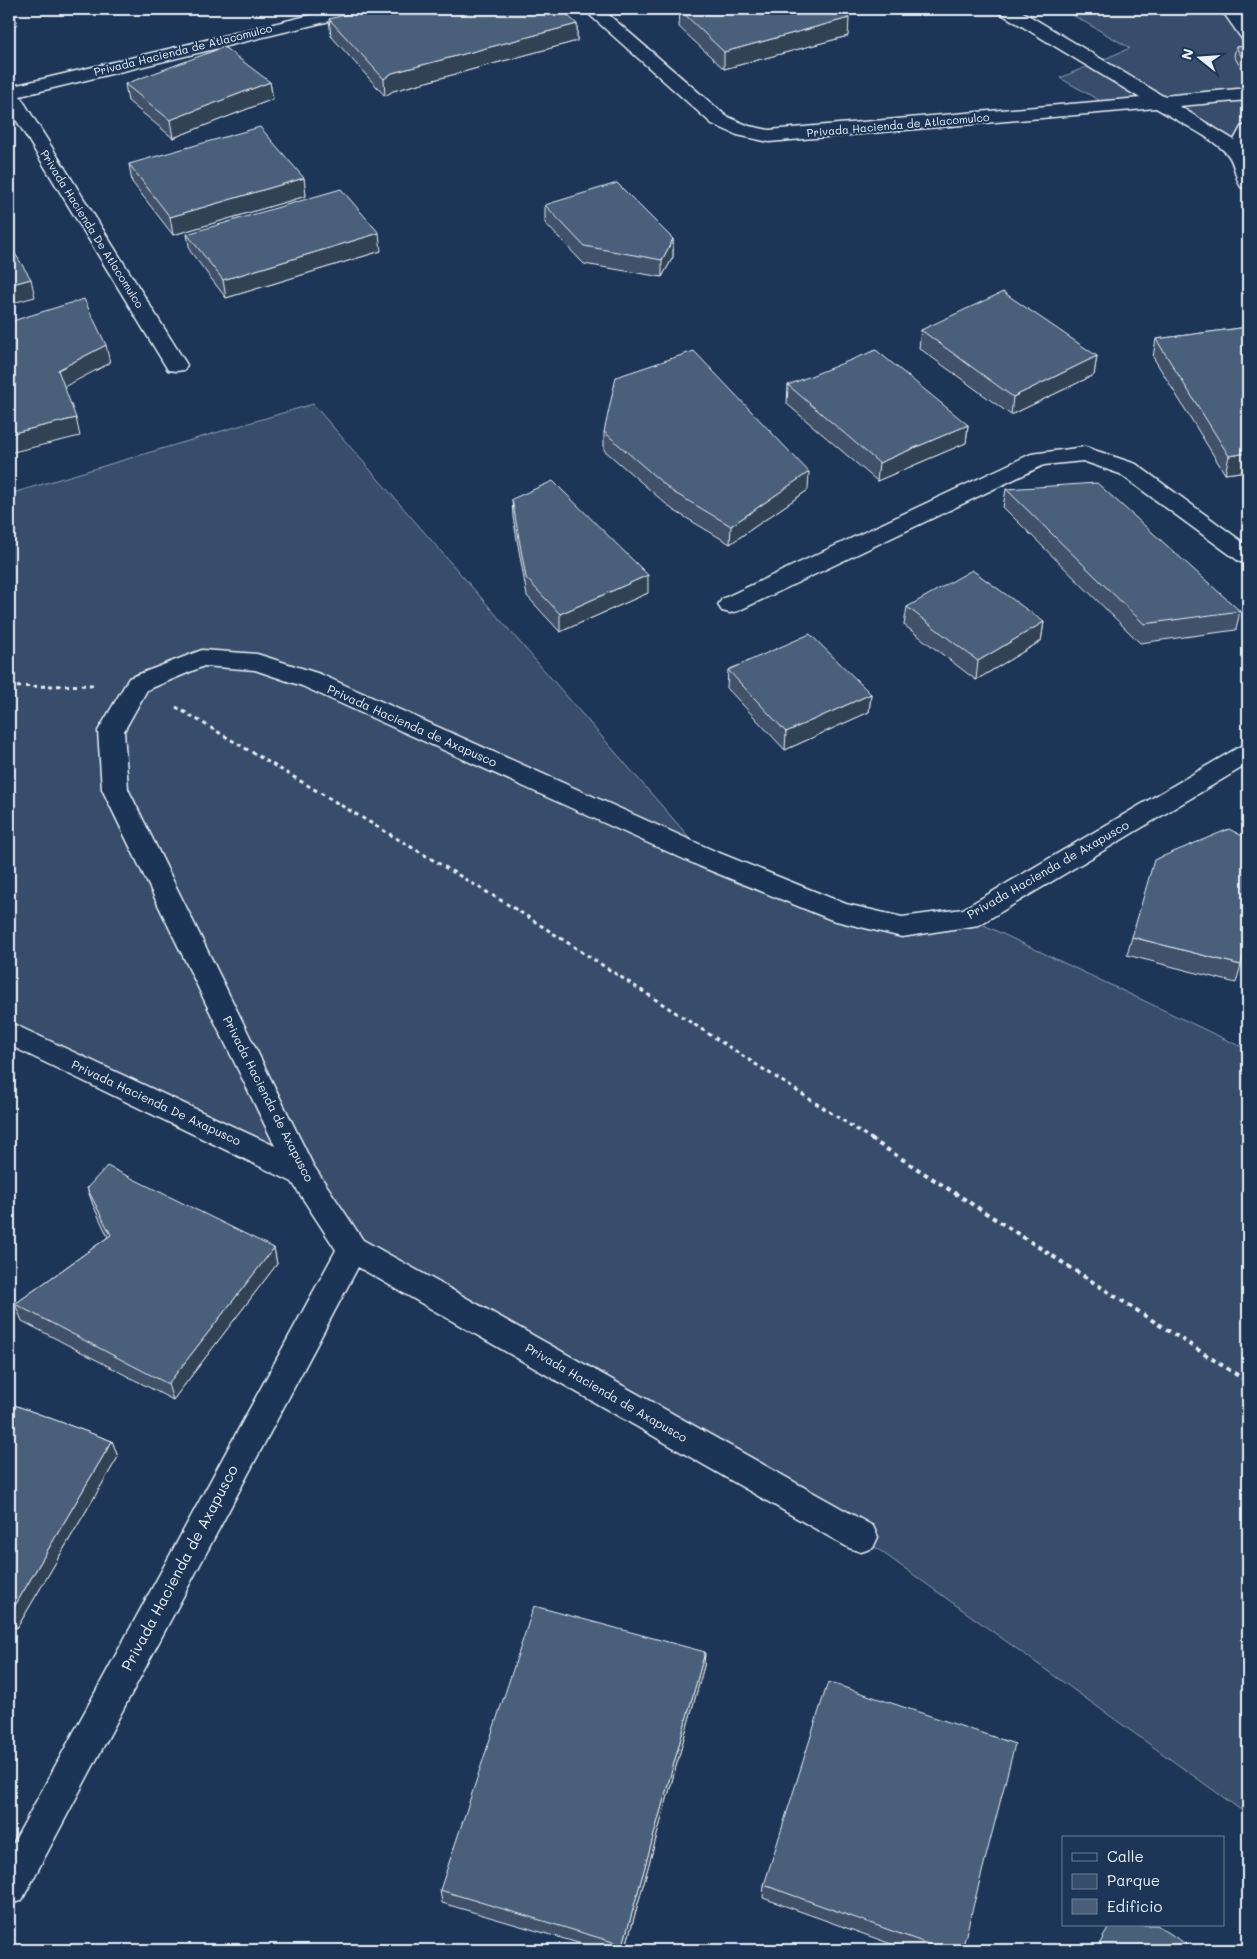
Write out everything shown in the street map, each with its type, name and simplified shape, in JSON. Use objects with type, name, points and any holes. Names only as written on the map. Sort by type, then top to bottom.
[{"type":"street","name":"Privada Hacienda de Atlacomulco","points":[[9,93],[357,9]]},
{"type":"street","name":"Privada Hacienda de Atlacomulco","points":[[592,9],[718,120],[744,131],[769,136],[1248,94]]},
{"type":"street","points":[[1006,9],[1216,134],[1237,153],[1248,184]]},
{"type":"street","points":[[1230,9],[1247,35]]},
{"type":"street","name":"Privada Hacienda De Atlacomulco","points":[[9,93],[176,365]]},
{"type":"street","points":[[1237,153],[1248,131]]},
{"type":"street","points":[[730,605],[1039,459],[1085,454],[1128,469],[1245,549]]},
{"type":"street","name":"Privada Hacienda de Axapusco","points":[[861,1537],[352,1249],[302,1173],[115,789],[111,730],[138,684],[202,658],[258,662],[311,680],[726,866],[841,913],[902,927],[969,918],[1248,753]]},
{"type":"street","name":"Privada Hacienda De Axapusco","points":[[9,1033],[302,1173]]},
{"type":"street","name":"Privada Hacienda de Axapusco","points":[[9,1887],[352,1249]]},
{"type":"path","points":[[9,687],[138,684],[525,915],[1248,1382]]},
{"type":"green space","points":[[1062,9],[1230,9],[1244,29],[1248,40],[1248,174],[1237,153],[1162,103],[1111,107],[1060,78],[1130,48]]},
{"type":"green space","points":[[313,404],[708,859],[902,927],[969,918],[1248,1050],[1248,1815],[861,1537],[352,1249],[302,1173],[9,1033],[9,494]]},
{"type":"building","points":[[367,9],[561,9],[577,24],[392,73],[384,79],[329,19]]},
{"type":"building","points":[[838,9],[849,18],[724,52],[680,10]]},
{"type":"building","points":[[1248,46],[1248,61],[1244,61],[1236,47]]},
{"type":"building","points":[[224,47],[270,82],[170,120],[125,84]]},
{"type":"building","points":[[260,127],[304,178],[170,217],[129,164]]},
{"type":"building","points":[[617,183],[673,239],[662,260],[584,246],[545,205]]},
{"type":"building","points":[[341,189],[379,233],[223,280],[187,234]]},
{"type":"building","points":[[9,244],[31,279],[9,285]]},
{"type":"building","points":[[1003,292],[1097,356],[1013,397],[921,330]]},
{"type":"building","points":[[84,299],[106,345],[58,370],[76,418],[9,434],[9,322]]},
{"type":"building","points":[[1248,327],[1248,453],[1229,456],[1156,339]]},
{"type":"building","points":[[876,350],[968,425],[879,463],[788,385]]},
{"type":"building","points":[[694,351],[809,472],[731,526],[673,492],[604,432],[616,377]]},
{"type":"building","points":[[553,481],[648,575],[560,614],[526,578],[512,499]]},
{"type":"building","points":[[1097,483],[1240,611],[1144,624],[1006,489]]},
{"type":"building","points":[[972,570],[1044,622],[978,661],[907,607]]},
{"type":"building","points":[[810,634],[871,694],[786,732],[728,670]]},
{"type":"building","points":[[1229,829],[1248,839],[1248,937],[1241,965],[1132,937],[1154,860]]},
{"type":"building","points":[[107,1166],[274,1248],[168,1384],[15,1304],[111,1235],[87,1188]]},
{"type":"building","points":[[9,1403],[112,1441],[10,1614],[9,1613]]},
{"type":"building","points":[[534,1606],[705,1652],[623,1945],[440,1890]]},
{"type":"building","points":[[828,1682],[1015,1744],[962,1950],[945,1950],[764,1885]]},
{"type":"building","points":[[1109,1926],[1159,1926],[1195,1950],[1096,1950]]}]
